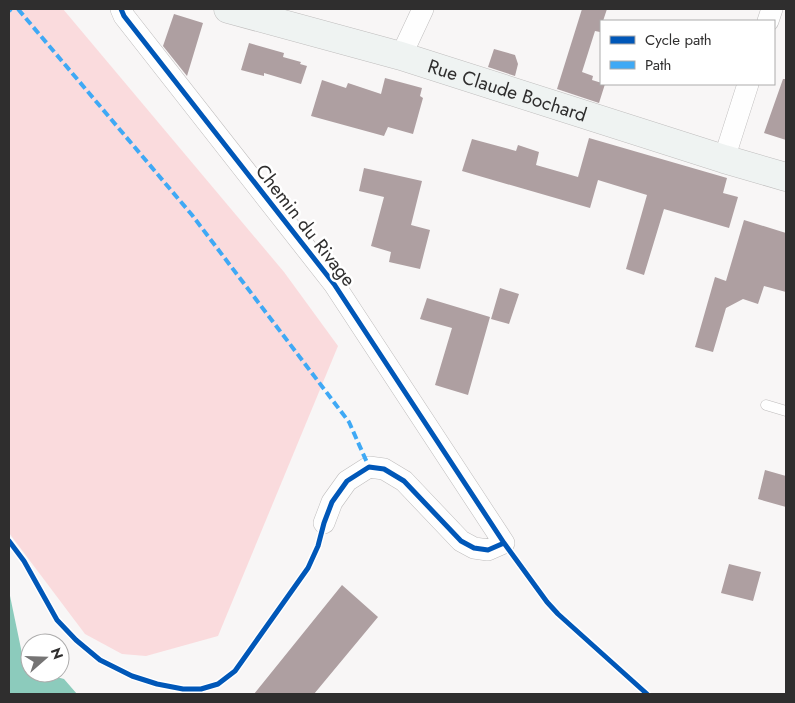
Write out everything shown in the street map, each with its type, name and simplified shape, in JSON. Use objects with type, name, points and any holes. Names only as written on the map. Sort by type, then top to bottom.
[{"type":"main road","name":"Rue Claude Bochard","points":[[228,9],[401,56],[786,177]]},
{"type":"street","name":"Chemin du Rivage","points":[[121,9],[124,16],[334,284],[504,543],[488,550],[474,548],[462,541],[404,481],[384,469],[369,467],[347,481],[332,502],[324,523]]},
{"type":"street","points":[[401,56],[423,9]]},
{"type":"street","points":[[724,159],[748,85]]},
{"type":"lane","points":[[766,405],[786,411]]},
{"type":"shaded area","points":[[9,9],[63,9],[284,272],[338,346],[218,636],[146,656],[122,654],[85,634],[9,533]]},
{"type":"shaded area","points":[[9,591],[20,644],[20,683],[67,683],[77,694],[9,694]]},
{"type":"building","points":[[582,9],[607,9],[603,20],[600,20],[600,32],[595,31],[582,72],[593,76],[592,80],[600,82],[600,85],[605,85],[599,103],[557,89]]},
{"type":"building","points":[[174,14],[203,23],[187,76],[163,46]]},
{"type":"building","points":[[249,43],[284,53],[283,57],[301,62],[300,64],[307,66],[301,84],[264,73],[264,76],[241,70]]},
{"type":"building","points":[[494,49],[515,55],[518,64],[515,76],[488,67]]},
{"type":"building","points":[[385,78],[422,88],[420,96],[423,98],[413,134],[388,127],[384,136],[311,116],[322,80],[346,88],[348,83],[381,94]]},
{"type":"building","points":[[783,79],[786,79],[786,140],[764,133]]},
{"type":"building","points":[[589,138],[727,178],[723,193],[738,197],[729,228],[664,209],[644,275],[626,269],[647,195],[598,180],[590,208],[462,171],[472,139],[516,151],[518,145],[539,152],[536,165],[578,177]]},
{"type":"building","points":[[364,168],[422,181],[411,225],[430,230],[420,269],[389,262],[391,252],[371,246],[384,197],[359,191]]},
{"type":"building","points":[[744,220],[786,233],[786,292],[764,286],[758,304],[743,299],[726,308],[713,352],[695,347],[715,277],[726,281]]},
{"type":"building","points":[[500,288],[519,294],[509,324],[491,319]]},
{"type":"building","points":[[427,298],[490,317],[468,395],[435,385],[452,328],[420,319]]},
{"type":"building","points":[[765,470],[786,476],[786,507],[758,499]]},
{"type":"building","points":[[729,564],[761,572],[753,601],[721,593]]},
{"type":"building","points":[[342,585],[378,617],[314,694],[254,694]]},
{"type":"marked path","points":[[18,9],[192,215],[349,422],[369,467]]},
{"type":"cycle path","points":[[121,9],[124,16],[334,284],[504,543],[547,602],[647,694]]},
{"type":"cycle path","points":[[9,541],[24,561],[57,620],[76,640],[100,660],[132,676],[157,684],[183,689],[201,689],[218,684],[235,671],[308,568],[318,546],[332,502],[347,481],[369,467],[384,469],[404,481],[461,541],[474,548],[488,550],[504,543]]}]
